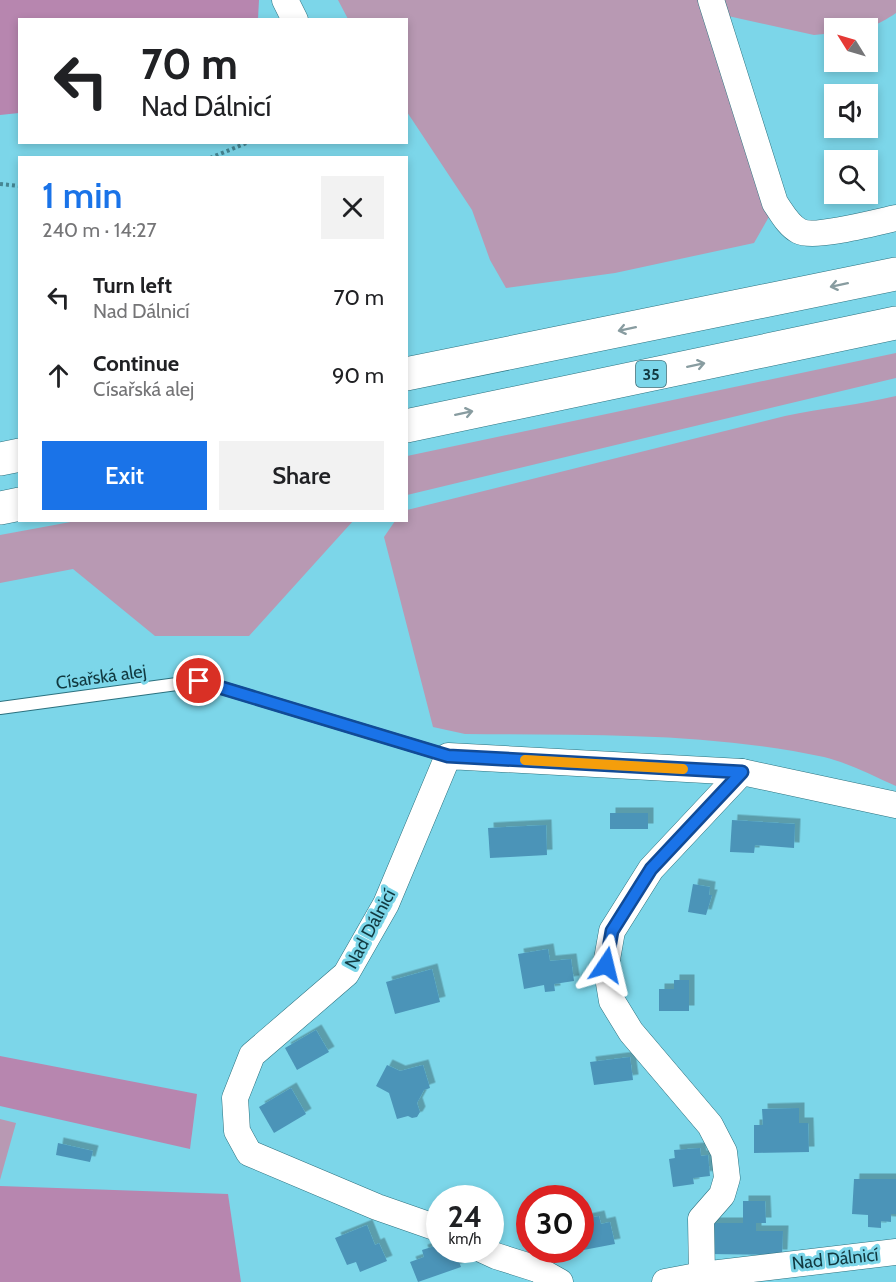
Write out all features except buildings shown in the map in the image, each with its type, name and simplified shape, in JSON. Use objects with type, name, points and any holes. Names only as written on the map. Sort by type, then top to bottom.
[{"type":"highway","points":[[408,374],[896,274]]},
{"type":"highway","name":"35","points":[[408,426],[896,323]]},
{"type":"highway","points":[[0,459],[18,455]]},
{"type":"highway","points":[[0,508],[18,504]]},
{"type":"street","points":[[285,0],[294,18]]},
{"type":"street","points":[[711,0],[775,203],[788,223],[801,232],[826,232],[896,218]]},
{"type":"street","points":[[448,756],[742,772],[896,805]]},
{"type":"street","name":"Nad Dálnicí","points":[[426,1224],[377,1207],[249,1153],[237,1131],[236,1098],[252,1055],[346,974],[386,904],[448,756]]},
{"type":"street","points":[[702,1275],[701,1219],[722,1195],[727,1178],[724,1152],[710,1125],[631,1032],[612,1002],[606,965],[612,931],[651,869],[742,772]]},
{"type":"street","name":"Nad Dálnicí","points":[[665,1282],[702,1275],[896,1252]]},
{"type":"street","points":[[504,1259],[537,1269],[560,1282]]},
{"type":"lane","name":"Císařská alej","points":[[0,708],[199,681],[448,756]]},
{"type":"path","points":[[215,156],[244,144]]},
{"type":"path","points":[[0,184],[18,186]]},
{"type":"shaded area","points":[[0,0],[259,0],[258,18],[18,18],[18,113],[0,115]]},
{"type":"shaded area","points":[[338,0],[703,0],[770,215],[754,243],[615,273],[506,288],[490,260],[472,210],[408,114],[408,18],[347,18]]},
{"type":"shaded area","points":[[723,0],[896,0],[896,13],[878,24],[878,18],[824,18],[824,34],[814,35],[728,16]]},
{"type":"shaded area","points":[[896,353],[896,378],[408,495],[408,456]]},
{"type":"shaded area","points":[[896,396],[896,786],[852,766],[824,757],[736,743],[600,735],[465,734],[433,727],[384,537],[394,522],[408,522],[408,510],[785,416]]},
{"type":"shaded area","points":[[71,522],[352,522],[249,636],[155,636],[73,569],[0,583],[0,535]]},
{"type":"shaded area","points":[[0,1056],[197,1094],[190,1149],[0,1106]]},
{"type":"shaded area","points":[[0,1119],[16,1123],[0,1180]]},
{"type":"shaded area","points":[[0,1186],[228,1194],[241,1282],[0,1282]]},
{"type":"slow traffic","points":[[525,760],[683,769]]},
{"type":"route","points":[[199,681],[448,756],[742,772],[651,869],[612,931],[606,965]]}]
